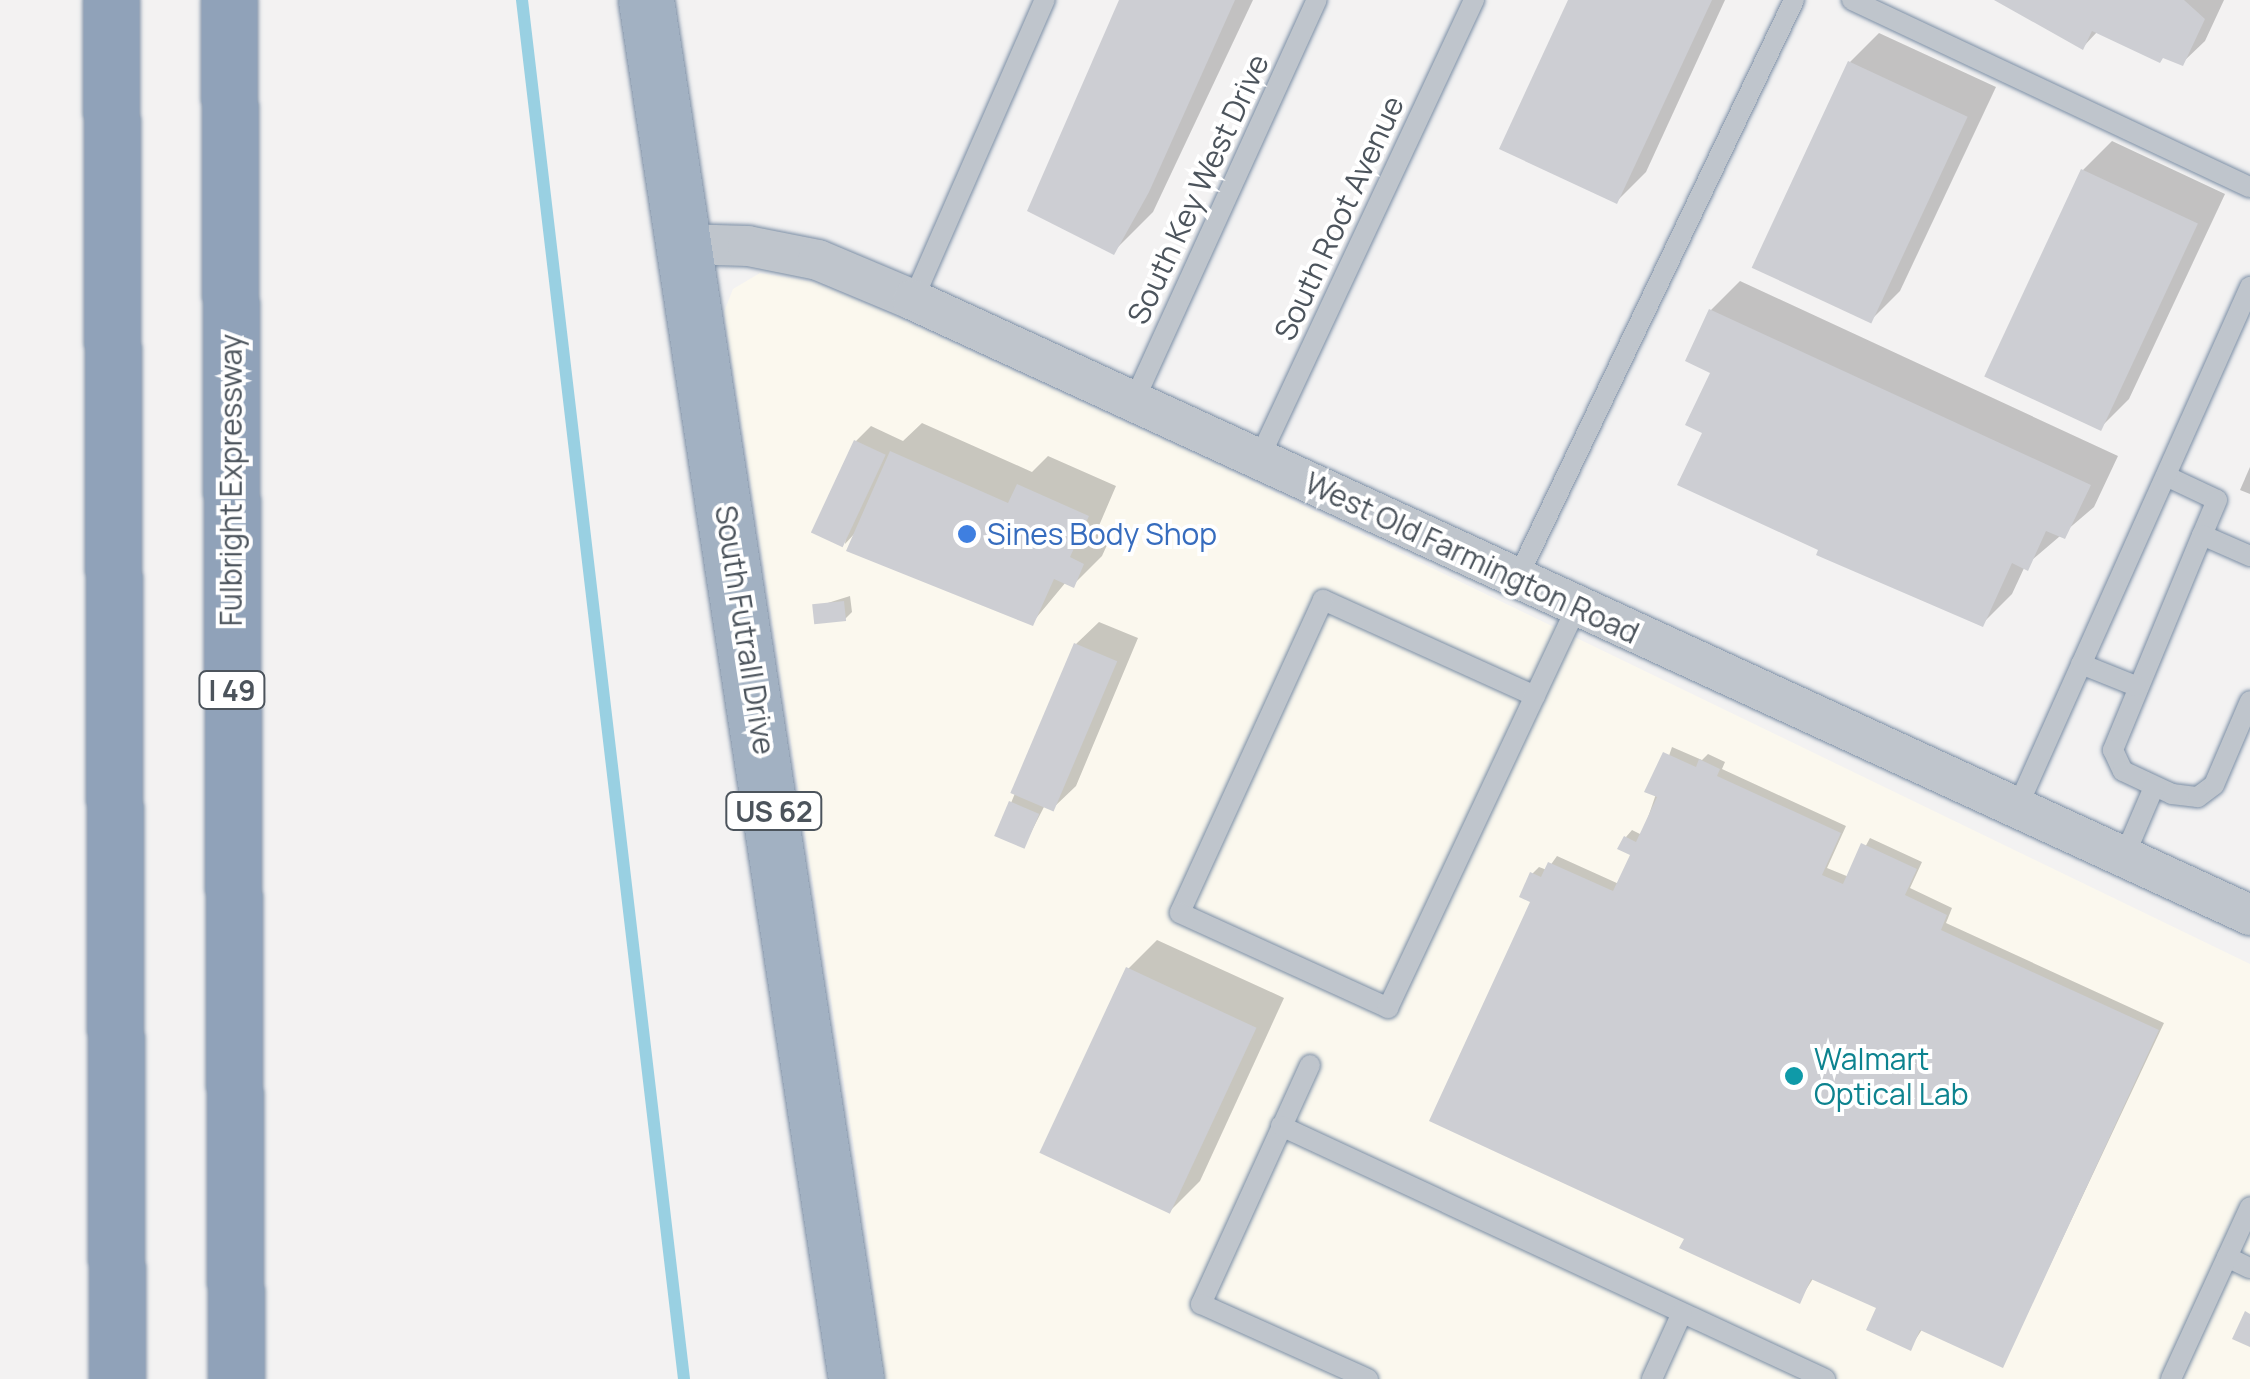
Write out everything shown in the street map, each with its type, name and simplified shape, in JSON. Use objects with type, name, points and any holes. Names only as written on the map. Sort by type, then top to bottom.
[{"type":"highway","points":[[112,0],[117,1379]]},
{"type":"highway","name":"Fulbright Expressway","points":[[229,0],[236,1379]]},
{"type":"highway","name":"South Futrall Drive","points":[[646,0],[856,1379]]},
{"type":"street","name":"West Old Farmington Road","points":[[683,244],[748,246],[818,260],[913,300],[2250,915]]},
{"type":"lane","points":[[913,300],[1046,0]]},
{"type":"lane","name":"South Key West Drive","points":[[1133,403],[1318,0]]},
{"type":"lane","name":"South Root Avenue","points":[[1258,460],[1474,0]]},
{"type":"lane","points":[[1517,579],[1794,0]]},
{"type":"lane","points":[[1852,0],[2250,186]]},
{"type":"lane","points":[[2016,808],[2250,287]]},
{"type":"lane","points":[[2166,476],[2217,500],[2136,686],[2113,750],[2123,771],[2154,787],[2198,797],[2214,785],[2250,701]]},
{"type":"lane","points":[[2202,534],[2250,556]]},
{"type":"lane","points":[[1535,696],[1323,600],[1180,913],[1388,1008],[1535,696],[1577,606]]},
{"type":"lane","points":[[2081,664],[2136,686]]},
{"type":"lane","points":[[2124,857],[2154,787]]},
{"type":"lane","points":[[1310,1065],[1200,1304],[1368,1379]]},
{"type":"lane","points":[[1281,1126],[1825,1379]]},
{"type":"lane","points":[[2171,1379],[2250,1208]]},
{"type":"lane","points":[[2227,1257],[2250,1268]]},
{"type":"lane","points":[[1652,1379],[1682,1313]]},
{"type":"shaded area","points":[[760,273],[814,282],[886,312],[1217,464],[2250,964],[2250,1379],[884,1379],[866,1225],[724,312],[733,289]]},
{"type":"building","points":[[1119,0],[1235,0],[1149,192],[1114,255],[1027,211]]},
{"type":"building","points":[[1568,0],[1712,0],[1617,204],[1499,149]]},
{"type":"building","points":[[1994,0],[2184,0],[2205,19],[2183,66],[2163,58],[2160,63],[2092,31],[2083,50]]},
{"type":"building","points":[[1848,61],[1968,117],[1871,323],[1752,268]]},
{"type":"building","points":[[2081,169],[2198,224],[2101,431],[1984,377]]},
{"type":"building","points":[[1709,309],[2091,485],[2065,539],[2046,531],[2028,571],[2012,563],[1983,627],[1816,555],[1818,550],[1677,485],[1702,433],[1685,425],[1710,373],[1685,361]]},
{"type":"building","points":[[854,440],[886,455],[843,547],[811,532]]},
{"type":"building","name":"Sines Body Shop","points":[[890,451],[1008,503],[1017,484],[1089,516],[1070,557],[1084,564],[1074,588],[1054,579],[1033,626],[846,551]]},
{"type":"building","points":[[844,601],[846,621],[814,624],[812,604]]},
{"type":"building","points":[[1074,643],[1117,661],[1054,811],[1010,793]]},
{"type":"building","name":"Walmart Optical Lab","points":[[1663,752],[1696,767],[1699,759],[1720,769],[1717,776],[1841,833],[1822,875],[1843,884],[1861,843],[1917,869],[1905,895],[1947,915],[1941,930],[2159,1030],[2003,1368],[1920,1330],[1911,1351],[1866,1330],[1876,1308],[1811,1279],[1800,1304],[1679,1248],[1684,1239],[1429,1121],[1530,902],[1519,897],[1530,872],[1541,877],[1548,862],[1613,891],[1630,855],[1617,849],[1624,836],[1636,842],[1657,797],[1644,792]]},
{"type":"building","points":[[1009,801],[1039,814],[1025,849],[994,836]]},
{"type":"building","points":[[1126,967],[1257,1028],[1170,1214],[1039,1153]]},
{"type":"building","points":[[2245,1311],[2250,1314],[2250,1347],[2232,1339]]},
{"type":"waterway","points":[[522,0],[684,1379]]},
{"type":"place","name":"Sines Body Shop","points":[[967,534]]},
{"type":"place","name":"Walmart Optical Lab","points":[[1794,1076]]}]
